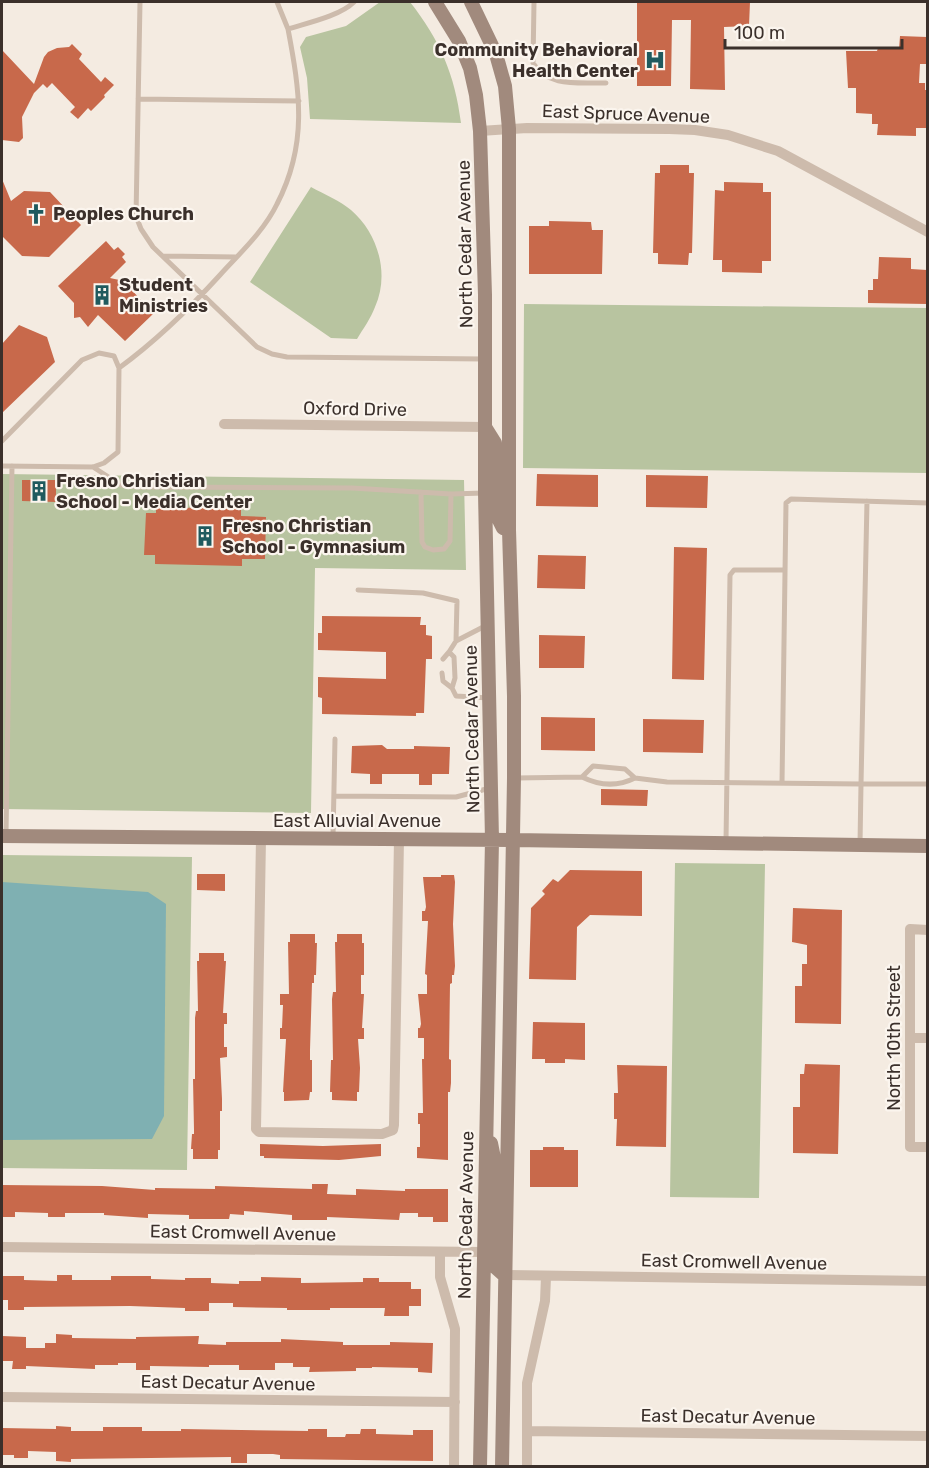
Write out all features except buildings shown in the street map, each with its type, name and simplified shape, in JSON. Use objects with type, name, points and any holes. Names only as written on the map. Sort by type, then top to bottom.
[{"type":"main road","name":"North Cedar Avenue","points":[[435,2],[459,41],[470,68],[480,131],[485,295],[484,359],[492,840],[480,1467]]},
{"type":"main road","points":[[471,2],[496,54],[505,86],[509,129],[509,530],[514,778],[502,1467]]},
{"type":"main road","points":[[485,427],[495,443],[497,516],[503,528],[509,530]]},
{"type":"main road","name":"East Alluvial Avenue","points":[[4,836],[927,846]]},
{"type":"main road","points":[[485,1114],[495,1163],[493,1259],[495,1267],[504,1275]]},
{"type":"street","name":"East Spruce Avenue","points":[[480,131],[669,129],[728,135],[778,151],[927,232]]},
{"type":"street","name":"Oxford Drive","points":[[224,424],[485,427]]},
{"type":"street","points":[[261,838],[256,1129],[259,1132],[382,1134],[393,1130],[394,1125],[399,839]]},
{"type":"street","name":"North 10th Street","points":[[927,930],[910,929],[910,1147],[927,1147]]},
{"type":"street","points":[[911,1038],[927,1038]]},
{"type":"street","name":"East Cromwell Avenue","points":[[2,1246],[483,1252]]},
{"type":"street","points":[[440,1252],[440,1277],[455,1329],[454,1467]]},
{"type":"street","name":"East Cromwell Avenue","points":[[504,1275],[927,1281]]},
{"type":"street","points":[[527,1467],[527,1383],[545,1300],[546,1277]]},
{"type":"street","name":"East Decatur Avenue","points":[[2,1397],[455,1402]]},
{"type":"street","name":"East Decatur Avenue","points":[[527,1431],[927,1436]]},
{"type":"lane","points":[[140,2],[136,216],[141,229],[162,256],[257,346],[279,356],[484,359]]},
{"type":"lane","points":[[118,368],[147,348],[203,294],[259,231],[277,205],[288,179],[296,144],[299,101],[288,29],[277,2]]},
{"type":"lane","points":[[288,29],[349,7],[354,2]]},
{"type":"lane","points":[[534,2],[533,63],[537,70],[554,81],[606,83]]},
{"type":"lane","points":[[138,99],[299,101]]},
{"type":"lane","points":[[162,256],[236,257]]},
{"type":"lane","points":[[2,441],[82,360],[99,353],[114,356],[118,368],[118,452],[104,463],[93,467],[2,466]]},
{"type":"lane","points":[[4,836],[12,466]]},
{"type":"lane","points":[[93,467],[121,485],[138,488],[352,489],[451,494],[486,493]]},
{"type":"lane","points":[[421,492],[422,542],[425,547],[433,550],[444,549],[450,541],[451,494]]},
{"type":"lane","points":[[782,783],[786,503],[791,499],[927,503]]},
{"type":"lane","points":[[860,845],[867,501]]},
{"type":"lane","points":[[726,843],[730,575],[734,570],[785,570]]},
{"type":"lane","points":[[358,590],[423,593],[457,601],[456,641]]},
{"type":"lane","points":[[443,659],[456,641],[488,624]]},
{"type":"lane","points":[[449,651],[454,657],[455,678],[452,688]]},
{"type":"lane","points":[[442,673],[443,681],[452,688],[456,696],[489,698]]},
{"type":"lane","points":[[333,838],[335,739]]},
{"type":"lane","points":[[582,777],[593,766],[613,766],[625,768],[635,778]]},
{"type":"lane","points":[[514,778],[582,777],[595,783],[612,784],[623,783],[635,778],[667,782],[927,784]]},
{"type":"lane","points":[[334,796],[456,797],[491,788]]},
{"type":"green space","points":[[380,2],[410,2],[421,16],[438,44],[450,74],[461,123],[310,119],[307,78],[300,47],[306,37],[346,26]]},
{"type":"green space","points":[[311,187],[351,210],[360,219],[368,230],[379,255],[381,281],[379,294],[375,307],[357,339],[331,338],[250,282]]},
{"type":"green space","points":[[524,304],[927,308],[927,473],[523,468]]},
{"type":"green space","points":[[2,474],[464,480],[466,570],[315,568],[311,813],[2,809]]},
{"type":"green space","points":[[2,855],[192,857],[187,1170],[2,1168]]},
{"type":"green space","points":[[675,863],[765,864],[759,1198],[670,1197]]},
{"type":"water","points":[[2,882],[148,892],[166,904],[164,1116],[152,1139],[2,1140]]},
{"type":"place","name":"Community Behavioral Health Center","points":[[655,60]]},
{"type":"place","name":"Peoples Church","points":[[36,214]]},
{"type":"place","name":"Student Ministries","points":[[102,295]]},
{"type":"place","name":"Fresno Christian School - Media Center","points":[[39,491]]},
{"type":"place","name":"Fresno Christian School - Gymnasium","points":[[205,536]]}]
